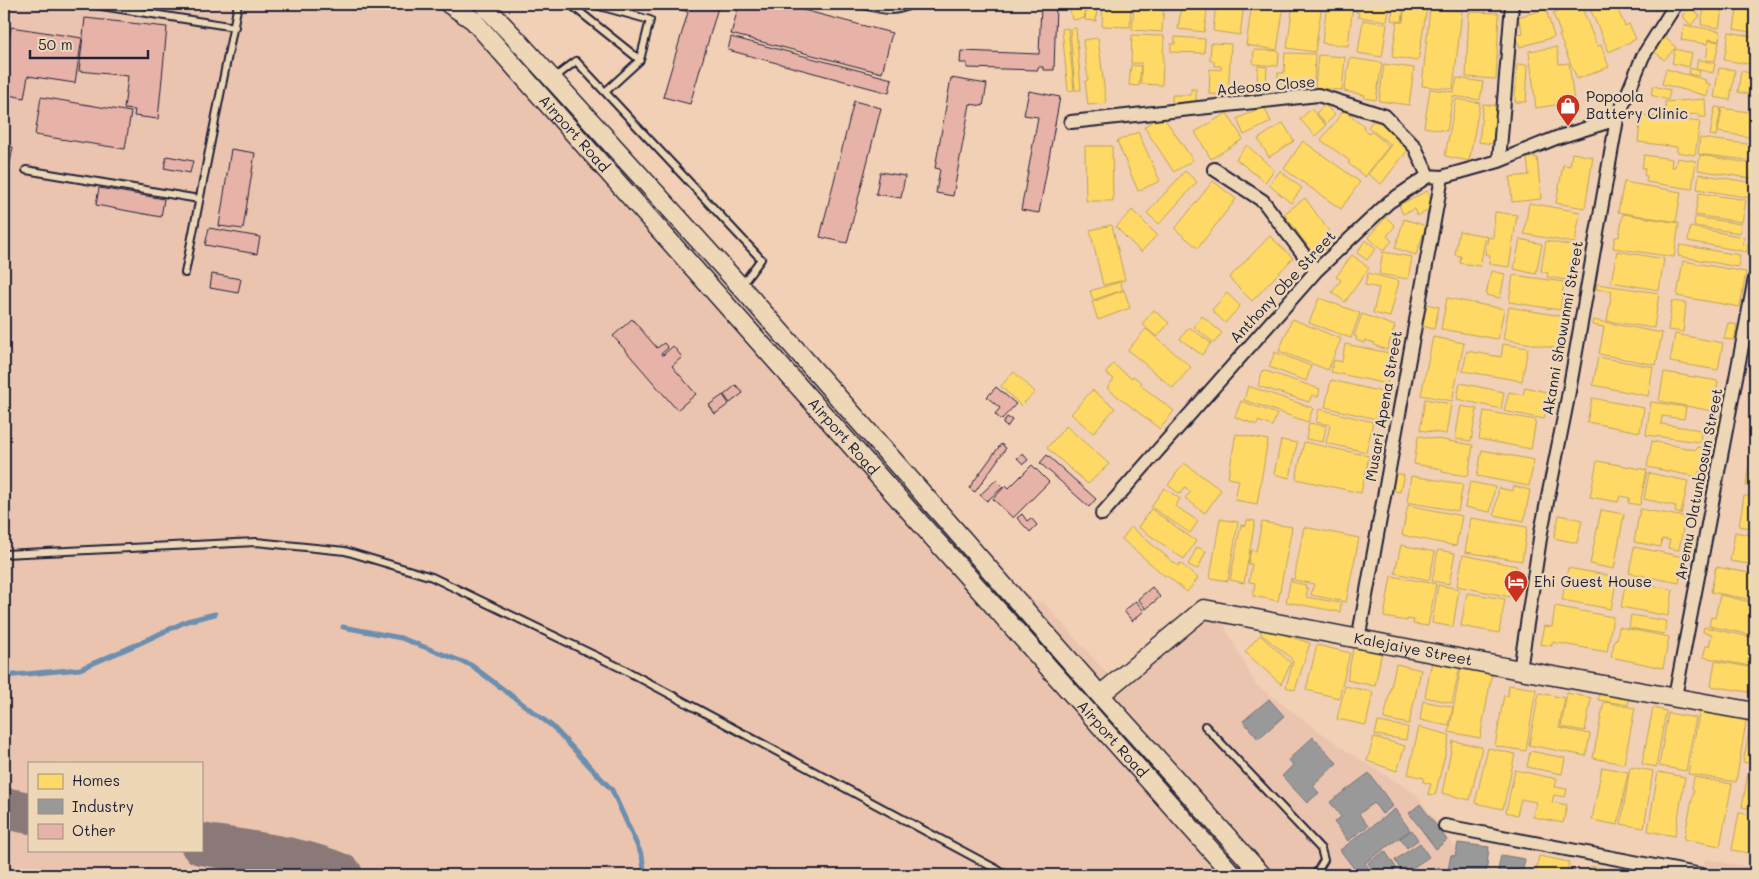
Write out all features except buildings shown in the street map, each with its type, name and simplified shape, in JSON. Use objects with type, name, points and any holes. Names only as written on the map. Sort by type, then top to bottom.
[{"type":"main road","name":"Airport Road","points":[[450,4],[473,20],[1233,875]]},
{"type":"main road","name":"Airport Road","points":[[482,4],[553,79],[741,287],[1100,695],[1262,875]]},
{"type":"main road","name":"Kalejaiye Street","points":[[1100,695],[1204,609],[1358,640],[1755,712]]},
{"type":"street","points":[[1499,161],[1512,4]]},
{"type":"street","name":"Akanni Showunmi Street","points":[[1520,670],[1541,532],[1568,397],[1617,119],[1643,56],[1676,4]]},
{"type":"street","name":"Adeoso Close","points":[[1071,122],[1318,95],[1385,116],[1415,146],[1428,176]]},
{"type":"street","points":[[1428,176],[1442,177],[1499,161],[1556,138],[1617,119]]},
{"type":"street","points":[[1214,169],[1263,202],[1316,271]]},
{"type":"street","name":"Anthony Obe Street","points":[[1102,514],[1316,271],[1389,202],[1428,176]]},
{"type":"street","name":"Musari Apena Street","points":[[1358,640],[1442,177]]},
{"type":"street","name":"Aremu Olatunbosun Street","points":[[1676,697],[1755,278]]},
{"type":"street","points":[[1446,826],[1702,875]]},
{"type":"lane","points":[[89,4],[235,27]]},
{"type":"lane","points":[[185,273],[235,27],[238,4]]},
{"type":"lane","points":[[570,4],[640,60]]},
{"type":"lane","points":[[592,4],[650,20],[640,60],[605,92]]},
{"type":"lane","points":[[859,4],[889,11],[902,10],[911,4]]},
{"type":"lane","points":[[553,79],[576,61],[761,260],[741,287]]},
{"type":"lane","points":[[26,170],[199,199]]},
{"type":"lane","points":[[4,554],[256,542],[345,551],[432,577],[623,669],[1006,875]]},
{"type":"lane","points":[[1205,726],[1321,849],[1324,860],[1315,875]]},
{"type":"shaded area","points":[[4,4],[495,4],[1032,600],[1044,603],[1118,686],[1210,599],[1256,685],[1345,750],[1416,794],[1474,875],[4,875]]},
{"type":"shaded area","points":[[1705,859],[1755,868],[1755,875],[1702,875]]},
{"type":"waterway","points":[[4,676],[80,669],[187,621],[215,614]]},
{"type":"waterway","points":[[343,627],[401,638],[471,665],[552,726],[612,790],[642,856],[645,875]]},
{"type":"taxiway","points":[[4,808],[28,813]]},
{"type":"taxiway","points":[[202,844],[291,859],[342,875]]},
{"type":"place","name":"Popoola Battery Clinic","points":[[1568,127]]},
{"type":"place","name":"Ehi Guest House","points":[[1516,603]]}]
